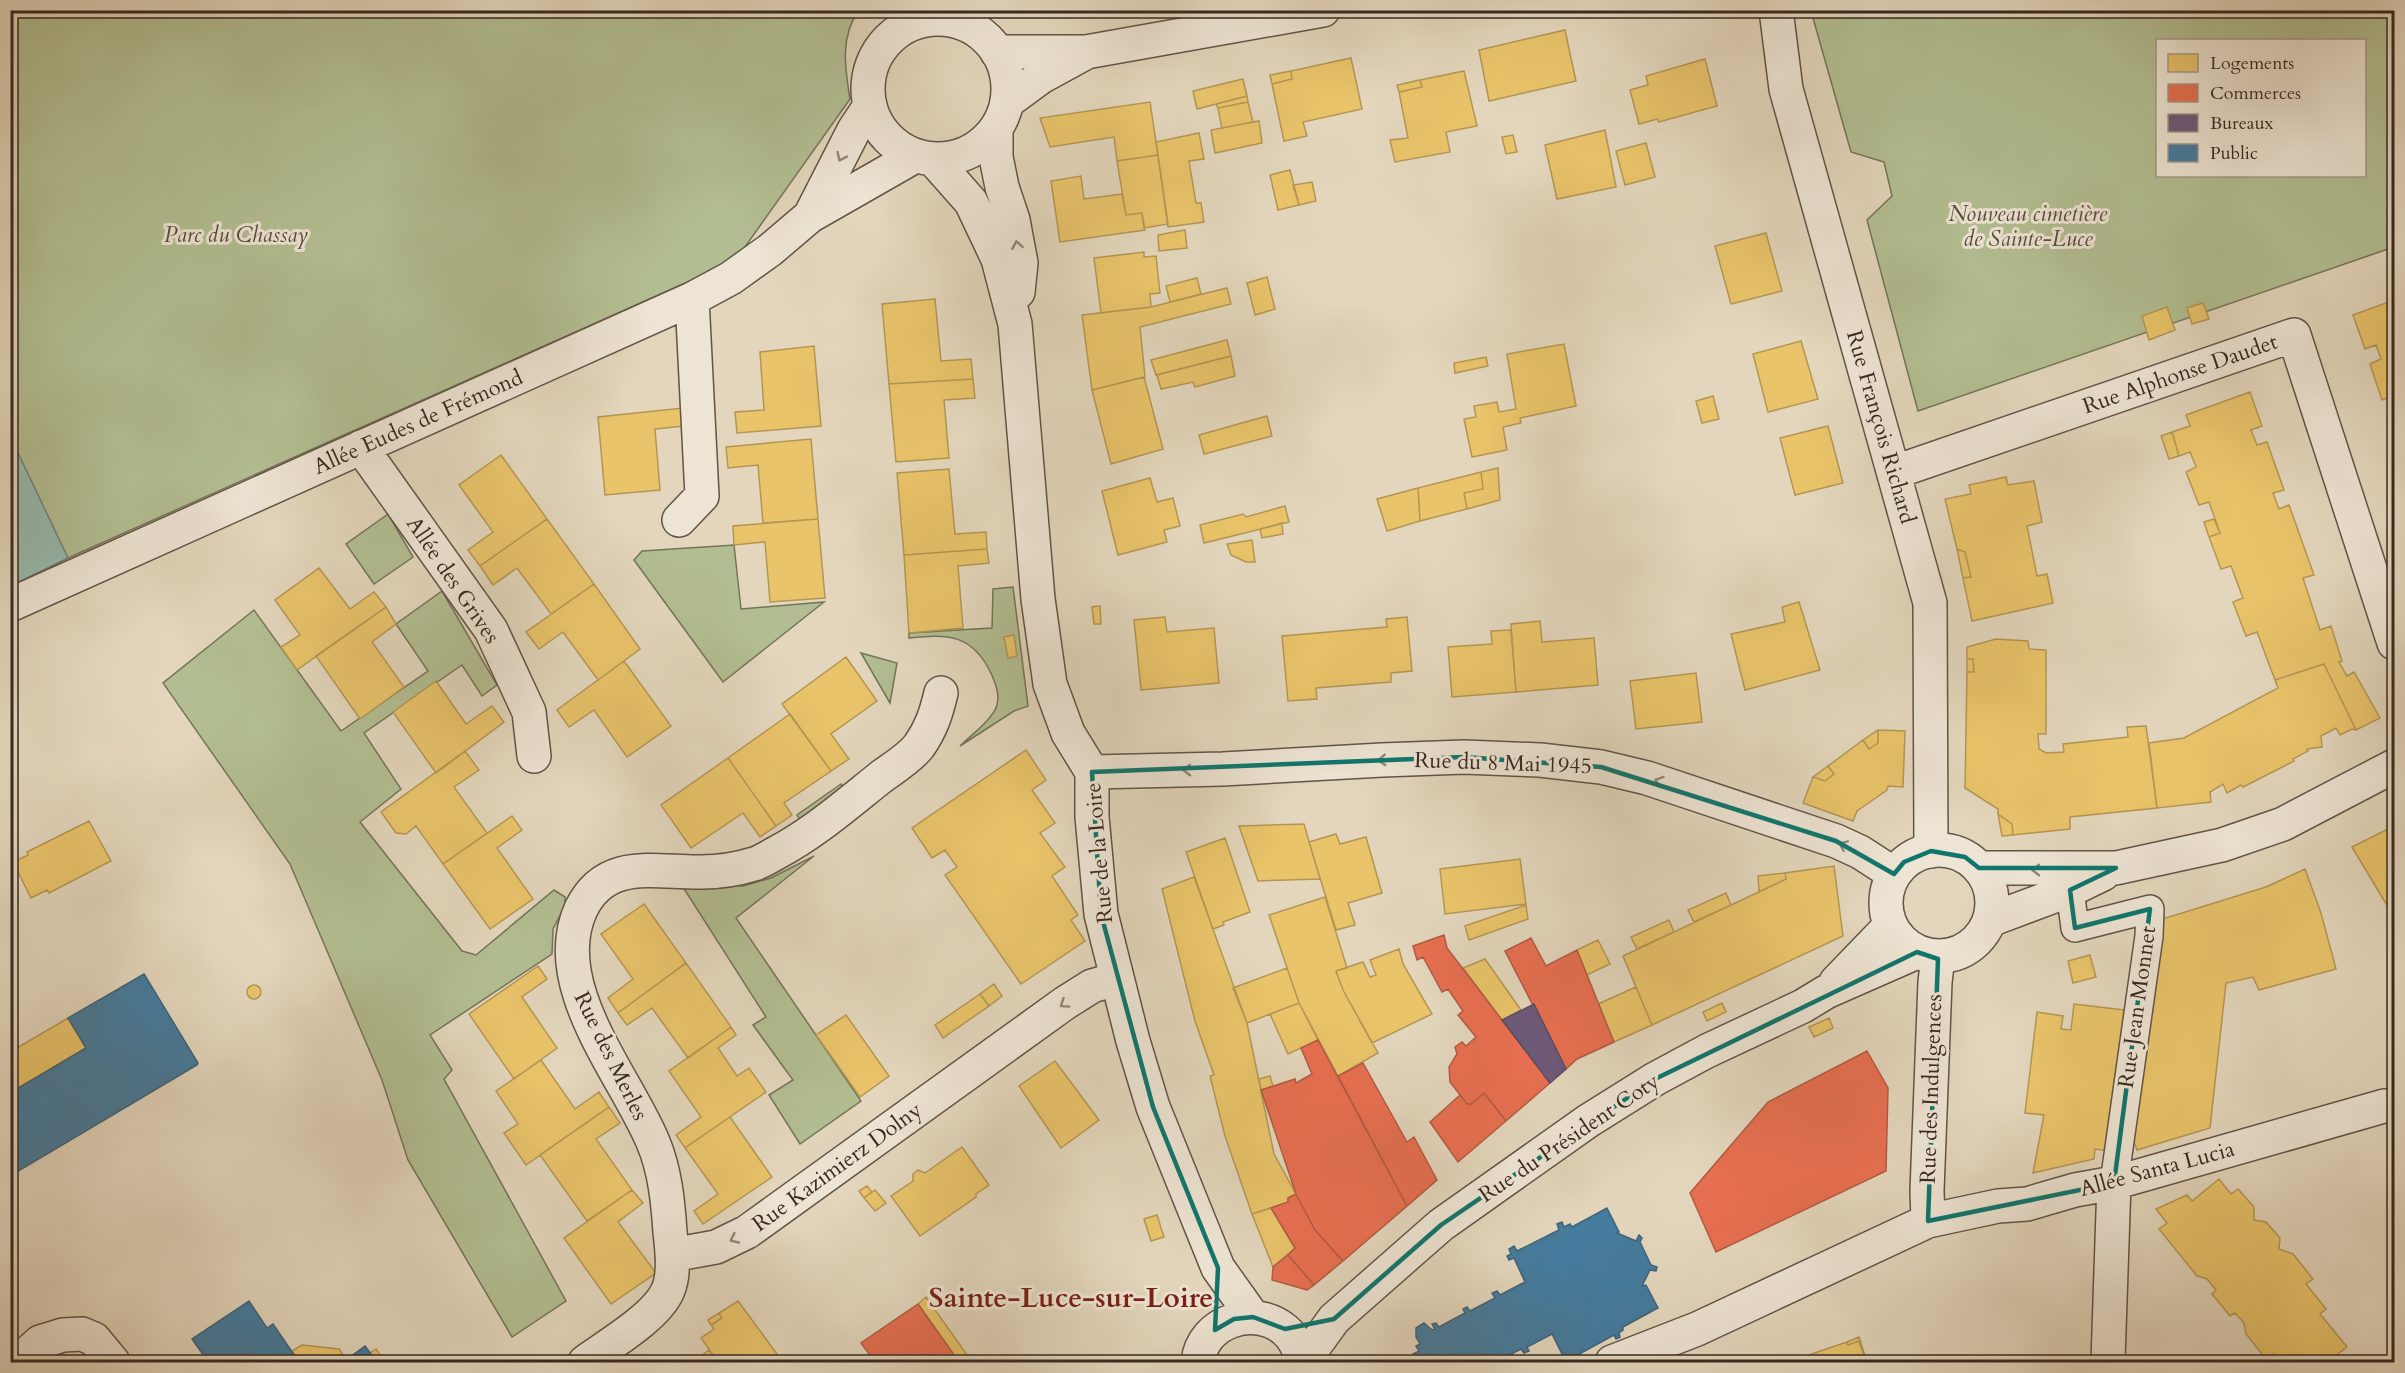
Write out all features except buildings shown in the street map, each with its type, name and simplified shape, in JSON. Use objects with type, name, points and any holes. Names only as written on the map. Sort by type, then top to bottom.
[{"type":"street","points":[[1086,52],[982,31],[963,24],[932,19],[903,20],[875,57],[869,76],[870,106],[882,131],[891,142],[924,157],[951,158],[968,152],[983,142],[1001,115],[1041,77],[1086,52],[1218,20],[1323,10]]},
{"type":"street","name":"Rue François Richard","points":[[1776,10],[1786,89],[1895,471],[1930,603],[1931,851]]},
{"type":"street","points":[[982,31],[1007,76],[1001,115]]},
{"type":"street","name":"Allée Eudes de Frémond","points":[[810,216],[854,130],[870,106]]},
{"type":"street","name":"Rue de la Loire","points":[[1001,115],[996,157],[1002,187],[1013,220],[1021,263],[1015,324]]},
{"type":"street","name":"Allée Eudes de Frémond","points":[[10,605],[692,299],[741,271],[810,216],[924,157]]},
{"type":"street","name":"Rue de la Loire","points":[[924,157],[971,202],[998,259],[1015,324],[1038,598],[1050,684],[1068,733],[1092,772],[1096,877],[1101,914],[1116,979],[1153,1107],[1218,1268],[1253,1317]]},
{"type":"street","points":[[679,520],[702,496],[692,299]]},
{"type":"street","name":"Rue Alphonse Daudet","points":[[1895,471],[2294,335],[2394,643]]},
{"type":"street","name":"Allée des Grives","points":[[361,447],[491,630],[529,712],[534,756]]},
{"type":"street","name":"Rue des Merles","points":[[672,1255],[665,1185],[653,1142],[577,991],[573,966],[574,945],[576,926],[582,909],[604,881],[627,871],[654,869],[701,872],[727,869],[755,864],[801,840],[917,749],[935,720],[941,693]]},
{"type":"street","name":"Rue du 8 Mai 1945","points":[[1092,772],[1223,769],[1464,757],[1540,760],[1601,767],[1647,778],[1836,841],[1860,852],[1894,874]]},
{"type":"street","points":[[1979,868],[2116,868],[2222,845],[2283,824],[2394,766]]},
{"type":"street","points":[[1931,851],[1948,851],[1965,857],[1979,868],[1989,884],[1992,902],[1990,920],[1982,935],[1970,947],[1955,954],[1927,955],[1897,937],[1890,926],[1885,908],[1887,891],[1894,874],[1904,862],[1916,855],[1931,851]]},
{"type":"street","points":[[1990,920],[2070,890],[2116,868]]},
{"type":"street","name":"Rue Jean Monnet","points":[[2070,890],[2075,928],[2150,909],[2149,936],[2114,1183]]},
{"type":"street","name":"Rue du Président Coty","points":[[1826,992],[1890,926]]},
{"type":"street","name":"Rue du Président Coty","points":[[1303,1362],[1334,1319],[1441,1225],[1588,1121],[1655,1079],[1803,1006],[1826,992],[1927,955]]},
{"type":"street","name":"Rue des Indulgences","points":[[1927,955],[1935,982],[1927,1191],[1928,1221]]},
{"type":"street","name":"Rue Kazimierz Dolny","points":[[672,1255],[716,1247],[747,1232],[1065,1003],[1092,986],[1116,979]]},
{"type":"street","name":"Allée Santa Lucia","points":[[1612,1362],[1697,1329],[1928,1221],[1998,1206],[2027,1204],[2075,1190],[2114,1183],[2384,1106]]},
{"type":"street","points":[[2110,1362],[2108,1360],[2114,1183]]},
{"type":"street","points":[[585,1362],[654,1311],[668,1289],[672,1255]]},
{"type":"street","name":"Rue de la Loire","points":[[1215,1330],[1218,1268]]},
{"type":"street","points":[[1198,1362],[1203,1344],[1215,1330],[1234,1319],[1253,1317],[1271,1321],[1285,1329],[1298,1346],[1303,1362]]},
{"type":"street","name":"Rue du Président Coty","points":[[1285,1329],[1334,1319]]},
{"type":"street","points":[[18,1362],[40,1342],[63,1335],[82,1334],[94,1339],[113,1362]]},
{"type":"highlighted area","points":[[1464,757],[1601,767],[1836,841],[1894,874],[1904,862],[1931,851],[1965,857],[1979,868],[2116,868],[2070,890],[2075,928],[2150,909],[2114,1183],[1928,1221],[1938,959],[1917,952],[1655,1079],[1441,1225],[1334,1319],[1285,1329],[1253,1317],[1234,1319],[1215,1330],[1218,1268],[1153,1107],[1101,914],[1092,772]]},
{"type":"green space","name":"Parc du Chassay","points":[[10,11],[858,11],[848,32],[845,54],[850,99],[735,261],[68,558],[11,588]]},
{"type":"green space","name":"Nouveau cimetière de Sainte-Luce","points":[[1811,11],[2394,11],[2394,247],[1918,411],[1867,220],[1892,196],[1884,162],[1851,152]]},
{"type":"green space","points":[[388,514],[413,557],[374,584],[346,544]]},
{"type":"green space","points":[[734,545],[741,609],[824,602],[723,682],[634,560],[642,551]]},
{"type":"green space","points":[[1013,587],[1028,706],[1014,711],[960,746],[987,721],[995,710],[998,701],[991,673],[976,651],[957,639],[936,636],[909,638],[909,633],[992,628],[993,589]]},
{"type":"green space","points":[[442,591],[497,685],[482,696],[462,665],[364,733],[401,789],[360,822],[462,951],[476,955],[554,890],[565,897],[565,906],[553,929],[552,954],[430,1035],[452,1070],[444,1079],[566,1301],[512,1337],[408,1160],[382,1080],[290,864],[163,683],[254,610],[341,731],[428,671],[396,624]]},
{"type":"green space","points":[[861,653],[897,663],[890,703]]},
{"type":"green space","points":[[841,784],[846,792],[801,822],[797,815]]},
{"type":"green space","points":[[814,856],[736,918],[861,1101],[800,1144],[769,1095],[793,1080],[753,1025],[766,1017],[681,884],[743,886],[771,878]]},
{"type":"water","points":[[11,438],[68,558],[10,586]]},
{"type":"district","name":"Sainte-Luce-sur-Loire","points":[[1071,1298]]}]
